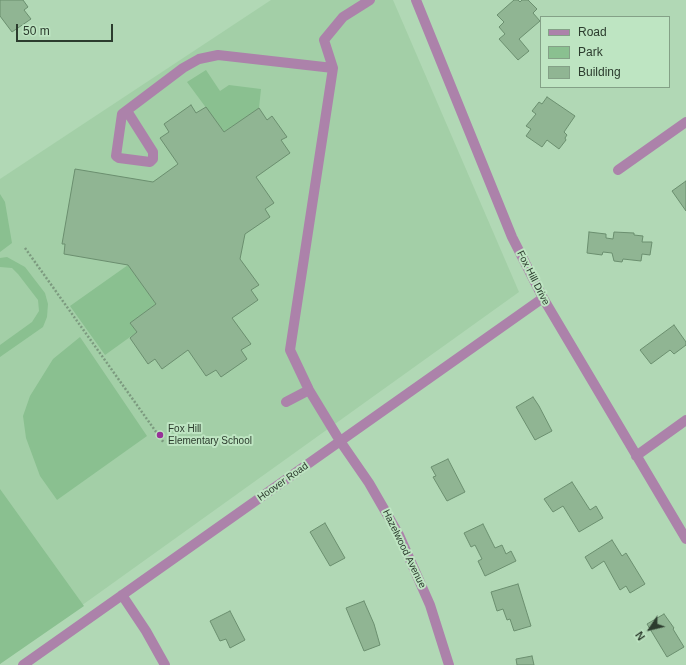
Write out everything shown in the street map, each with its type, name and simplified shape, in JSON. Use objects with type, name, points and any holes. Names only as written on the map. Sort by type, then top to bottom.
[{"type":"street","points":[[127,111],[153,152],[153,160],[150,162],[116,156],[122,114],[183,68],[199,60],[218,55],[333,68],[324,40],[343,17],[370,0]]},
{"type":"street","name":"Fox Hill Drive","points":[[416,0],[512,237],[543,298],[686,539]]},
{"type":"street","name":"Hazelwood Avenue","points":[[333,68],[290,350],[309,390],[340,441],[369,483],[399,535],[430,605],[449,665]]},
{"type":"street","points":[[618,170],[686,122]]},
{"type":"street","name":"Hoover Road","points":[[22,665],[543,298]]},
{"type":"street","points":[[286,402],[309,390]]},
{"type":"street","points":[[636,456],[686,420]]},
{"type":"street","points":[[122,595],[146,631],[165,665]]},
{"type":"path","points":[[25,248],[164,443]]},
{"type":"shaded area","name":"Fox Hill Elementary School","points":[[271,0],[393,0],[519,292],[0,664],[0,179]]},
{"type":"green space","points":[[206,70],[220,91],[229,85],[261,89],[259,108],[224,132],[187,82]]},
{"type":"green space","points":[[0,194],[5,202],[12,243],[0,252]]},
{"type":"green space","points":[[7,257],[25,267],[45,293],[48,304],[47,317],[43,327],[0,357],[0,345],[32,322],[39,311],[38,300],[18,274],[12,268],[0,267],[0,258]]},
{"type":"green space","points":[[128,265],[156,304],[130,323],[137,332],[105,355],[70,306]]},
{"type":"green space","points":[[80,337],[147,436],[57,500],[40,476],[26,438],[23,416],[30,396],[53,359]]},
{"type":"green space","points":[[0,489],[84,606],[0,664]]},
{"type":"building","points":[[0,0],[23,0],[28,7],[24,10],[31,19],[12,32],[0,16]]},
{"type":"building","points":[[514,0],[518,0],[520,2],[522,0],[528,0],[537,9],[533,13],[540,21],[519,39],[529,51],[518,60],[499,39],[505,34],[499,27],[504,22],[497,15]]},
{"type":"building","points":[[547,97],[575,116],[564,132],[567,135],[565,138],[566,140],[559,149],[547,140],[542,147],[526,136],[531,129],[526,126],[536,114],[532,111],[539,102],[542,104]]},
{"type":"building","points":[[191,105],[196,113],[206,107],[224,132],[259,108],[267,120],[272,116],[287,137],[281,140],[290,153],[256,177],[274,203],[265,209],[270,217],[245,234],[240,259],[259,285],[251,290],[258,300],[232,318],[251,344],[241,350],[247,359],[221,377],[216,370],[206,376],[188,350],[162,369],[155,359],[148,364],[130,338],[137,332],[130,323],[156,304],[128,265],[64,254],[65,244],[62,244],[75,169],[153,182],[178,164],[160,138],[169,132],[164,124]]},
{"type":"building","points":[[686,181],[686,211],[672,191]]},
{"type":"building","points":[[589,232],[606,234],[606,238],[613,239],[614,232],[634,233],[634,235],[643,236],[642,242],[652,242],[650,255],[642,254],[641,261],[623,259],[622,262],[614,261],[612,253],[603,252],[602,255],[587,253]]},
{"type":"building","points":[[674,325],[686,342],[686,345],[674,354],[670,350],[651,364],[640,350]]},
{"type":"building","points":[[533,397],[552,431],[535,440],[516,407]]},
{"type":"building","points":[[448,459],[465,492],[447,501],[433,477],[436,476],[431,467]]},
{"type":"building","points":[[572,482],[590,510],[596,506],[603,518],[579,532],[563,506],[553,512],[544,499]]},
{"type":"building","points":[[325,523],[345,558],[330,566],[310,532]]},
{"type":"building","points":[[483,524],[495,548],[502,545],[506,554],[511,551],[516,561],[485,576],[478,561],[482,559],[475,545],[471,547],[464,533]]},
{"type":"building","points":[[612,540],[622,556],[626,553],[645,584],[630,593],[626,586],[620,590],[604,561],[592,569],[585,557]]},
{"type":"building","points":[[518,584],[531,626],[514,631],[510,619],[507,620],[503,609],[497,611],[491,592]]},
{"type":"building","points":[[364,601],[374,624],[380,645],[364,651],[346,608]]},
{"type":"building","points":[[230,611],[245,640],[230,648],[226,639],[220,641],[210,621]]},
{"type":"building","points":[[664,614],[674,628],[673,629],[684,647],[667,657],[647,624]]},
{"type":"building","points":[[532,656],[534,665],[517,665],[516,659]]},
{"type":"place","name":"Fox Hill Elementary School","points":[[160,435]]}]
